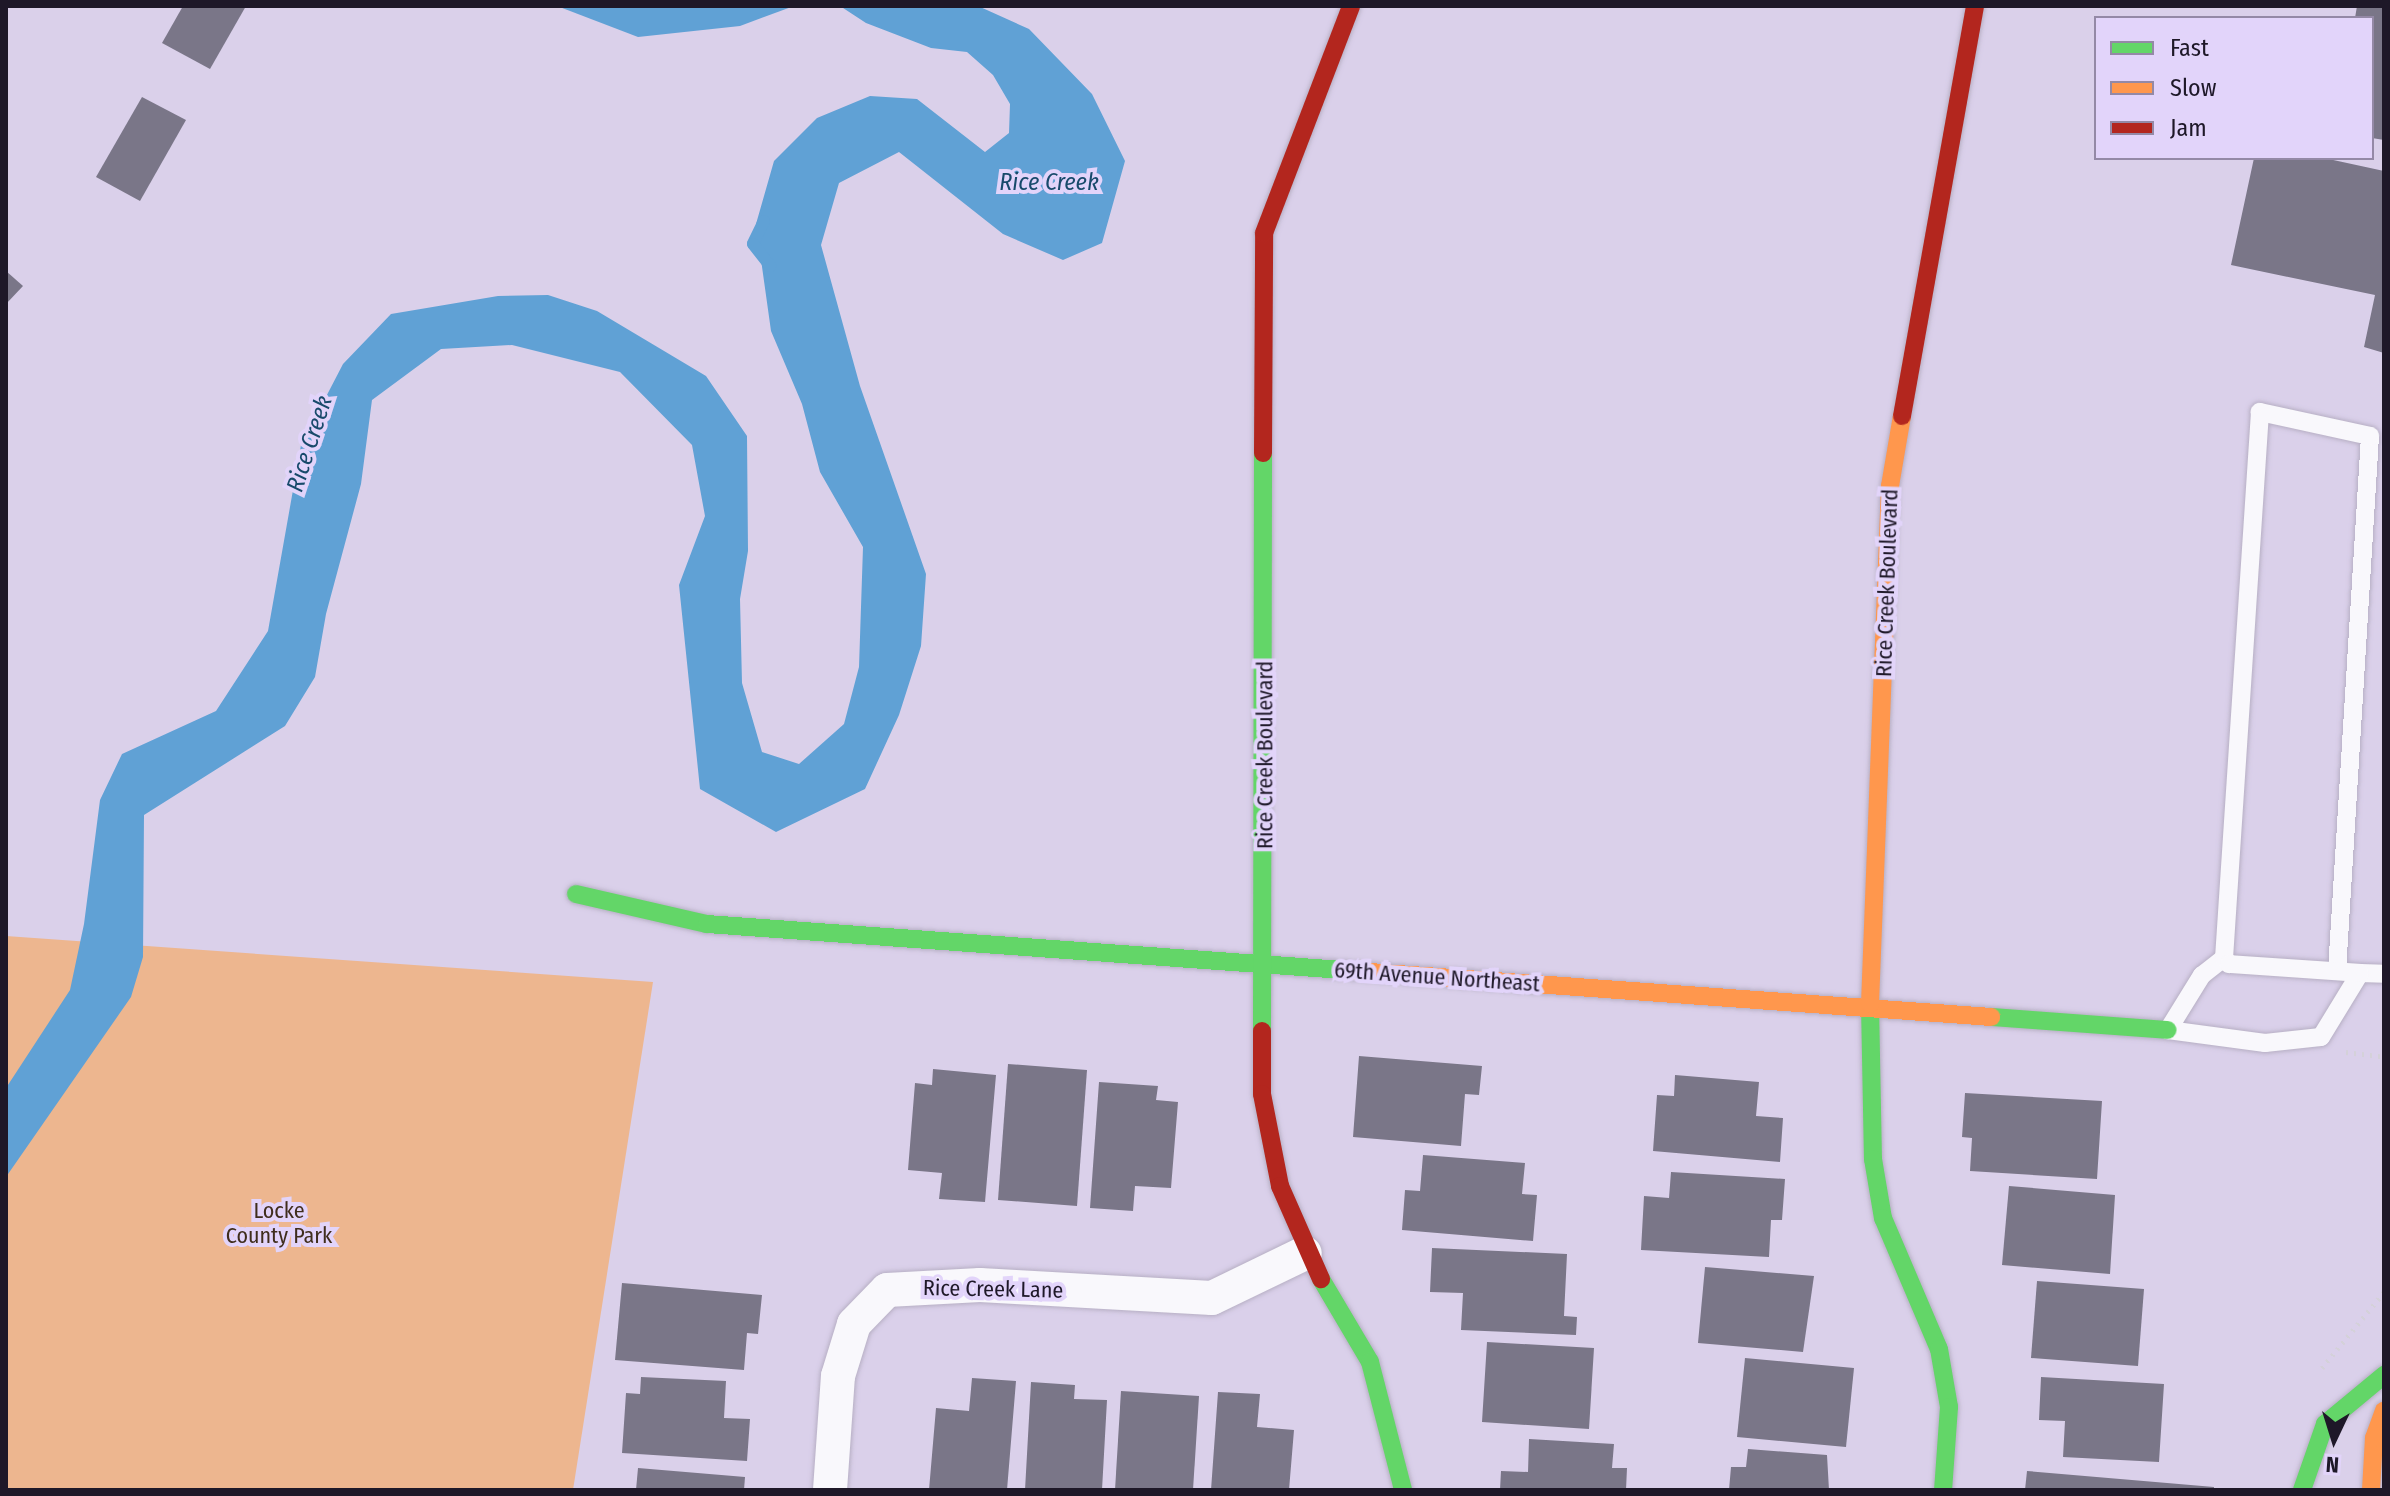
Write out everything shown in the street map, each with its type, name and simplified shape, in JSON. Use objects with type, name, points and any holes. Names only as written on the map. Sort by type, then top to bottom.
[{"type":"street","name":"Rice Creek Boulevard","points":[[1351,6],[1264,233],[1265,965],[1262,1094],[1280,1186],[1305,1253],[1370,1362],[1403,1490]]},
{"type":"street","name":"Rice Creek Boulevard","points":[[1943,1490],[1949,1407],[1939,1349],[1883,1218],[1873,1159],[1870,1009],[1890,486],[1975,6]]},
{"type":"street","name":"69th Avenue Northeast","points":[[576,894],[707,924],[2168,1030]]},
{"type":"street","name":"Rice Creek Lane","points":[[830,1490],[838,1376],[854,1324],[887,1290],[980,1285],[1212,1298],[1305,1253]]},
{"type":"street","points":[[2302,1490],[2325,1424],[2384,1375]]},
{"type":"street","points":[[2371,1490],[2374,1438],[2384,1411]]},
{"type":"lane","points":[[2337,971],[2370,436],[2260,412],[2224,958],[2229,964],[2360,973],[2384,974]]},
{"type":"lane","points":[[2224,958],[2202,975],[2168,1030],[2265,1043],[2321,1037],[2360,973]]},
{"type":"path","points":[[2350,1054],[2384,1057]]},
{"type":"green space","name":"Locke County Park","points":[[6,936],[653,982],[573,1490],[6,1490]]},
{"type":"water","points":[[557,6],[794,6],[740,26],[638,37]]},
{"type":"water","name":"Rice Creek","points":[[840,6],[978,6],[1029,29],[1092,94],[1125,161],[1102,243],[1063,260],[1003,234],[899,152],[839,183],[821,245],[860,386],[926,574],[921,646],[899,715],[865,789],[776,832],[700,789],[679,585],[705,516],[692,445],[620,372],[512,345],[441,349],[372,400],[361,484],[326,614],[315,677],[285,726],[144,815],[143,957],[131,997],[6,1177],[6,1088],[70,990],[84,924],[100,800],[122,754],[216,711],[268,631],[301,445],[343,364],[391,314],[498,296],[548,295],[597,311],[706,376],[747,436],[748,551],[740,599],[742,683],[762,752],[799,764],[844,724],[859,667],[863,547],[820,472],[802,404],[771,331],[756,224],[774,161],[817,118],[870,96],[917,99],[985,152],[1009,133],[1010,104],[993,75],[967,52],[931,48],[866,23]]},
{"type":"building","points":[[183,6],[246,6],[210,69],[162,43]]},
{"type":"building","points":[[2357,6],[2384,6],[2384,140],[2374,138],[2374,16],[2355,16]]},
{"type":"building","points":[[142,97],[186,120],[140,201],[96,177]]},
{"type":"building","points":[[2254,160],[2333,160],[2384,171],[2384,353],[2364,347],[2375,295],[2231,265]]},
{"type":"building","points":[[6,271],[23,286],[6,304]]},
{"type":"building","points":[[1359,1056],[1482,1066],[1479,1095],[1465,1094],[1461,1146],[1353,1137]]},
{"type":"building","points":[[1008,1064],[1087,1070],[1077,1206],[998,1200]]},
{"type":"building","points":[[933,1069],[996,1075],[985,1202],[939,1199],[942,1173],[908,1170],[915,1083],[932,1085]]},
{"type":"building","points":[[1675,1075],[1759,1082],[1756,1116],[1783,1118],[1780,1162],[1653,1151],[1657,1095],[1674,1096]]},
{"type":"building","points":[[1099,1082],[1158,1086],[1156,1100],[1178,1102],[1171,1188],[1135,1186],[1133,1211],[1090,1208]]},
{"type":"building","points":[[1965,1093],[2102,1101],[2097,1179],[1970,1171],[1972,1138],[1962,1137]]},
{"type":"building","points":[[1423,1155],[1525,1163],[1522,1194],[1537,1195],[1533,1241],[1402,1230],[1405,1190],[1420,1191]]},
{"type":"building","points":[[1671,1172],[1785,1179],[1782,1220],[1771,1220],[1769,1257],[1641,1250],[1644,1196],[1669,1198]]},
{"type":"building","points":[[2009,1186],[2115,1195],[2110,1274],[2002,1265]]},
{"type":"building","points":[[1432,1248],[1567,1254],[1564,1316],[1577,1317],[1576,1335],[1461,1330],[1463,1293],[1430,1292]]},
{"type":"building","points":[[1705,1267],[1814,1276],[1803,1352],[1698,1343]]},
{"type":"building","points":[[2037,1281],[2144,1289],[2138,1366],[2031,1358]]},
{"type":"building","points":[[622,1283],[762,1295],[758,1334],[747,1333],[744,1370],[615,1360]]},
{"type":"building","points":[[1487,1342],[1594,1348],[1589,1429],[1482,1422]]},
{"type":"building","points":[[1745,1358],[1854,1368],[1846,1447],[1737,1437]]},
{"type":"building","points":[[641,1377],[726,1381],[724,1418],[750,1419],[747,1461],[622,1453],[626,1393],[640,1394]]},
{"type":"building","points":[[2041,1377],[2164,1384],[2159,1462],[2063,1457],[2065,1421],[2039,1420]]},
{"type":"building","points":[[972,1378],[1016,1381],[1007,1490],[929,1490],[936,1408],[969,1411]]},
{"type":"building","points":[[1031,1382],[1075,1385],[1074,1399],[1107,1400],[1102,1490],[1025,1490]]},
{"type":"building","points":[[1121,1391],[1199,1396],[1193,1490],[1115,1490]]},
{"type":"building","points":[[1218,1392],[1260,1394],[1257,1427],[1294,1430],[1289,1490],[1211,1490]]},
{"type":"building","points":[[1529,1439],[1614,1444],[1612,1468],[1627,1468],[1626,1490],[1500,1490],[1501,1471],[1528,1472]]},
{"type":"building","points":[[1748,1449],[1827,1455],[1829,1490],[1729,1490],[1731,1467],[1746,1467]]},
{"type":"building","points":[[638,1468],[745,1477],[744,1490],[636,1490]]},
{"type":"building","points":[[2027,1471],[2214,1487],[2214,1490],[2025,1490]]},
{"type":"waterway","name":"Rice Creek","points":[[764,221],[753,244],[770,266]]},
{"type":"traffic: fast","points":[[1262,1031],[1263,453]]},
{"type":"traffic: fast","points":[[576,894],[707,924],[1356,971]]},
{"type":"traffic: fast","points":[[1870,1004],[1873,1159],[1883,1218],[1939,1349],[1949,1407],[1943,1490]]},
{"type":"traffic: fast","points":[[1991,1017],[2168,1030]]},
{"type":"traffic: fast","points":[[1321,1279],[1370,1362],[1403,1490]]},
{"type":"traffic: fast","points":[[2302,1490],[2325,1424],[2384,1375]]},
{"type":"traffic: slow","points":[[1870,1004],[1890,486],[1902,416]]},
{"type":"traffic: slow","points":[[1356,971],[1991,1017]]},
{"type":"traffic: slow","points":[[2371,1490],[2374,1438],[2384,1411]]},
{"type":"traffic: jam","points":[[1263,453],[1264,233],[1351,6]]},
{"type":"traffic: jam","points":[[1902,416],[1975,6]]},
{"type":"traffic: jam","points":[[1262,1031],[1262,1094],[1280,1186],[1321,1279]]}]
